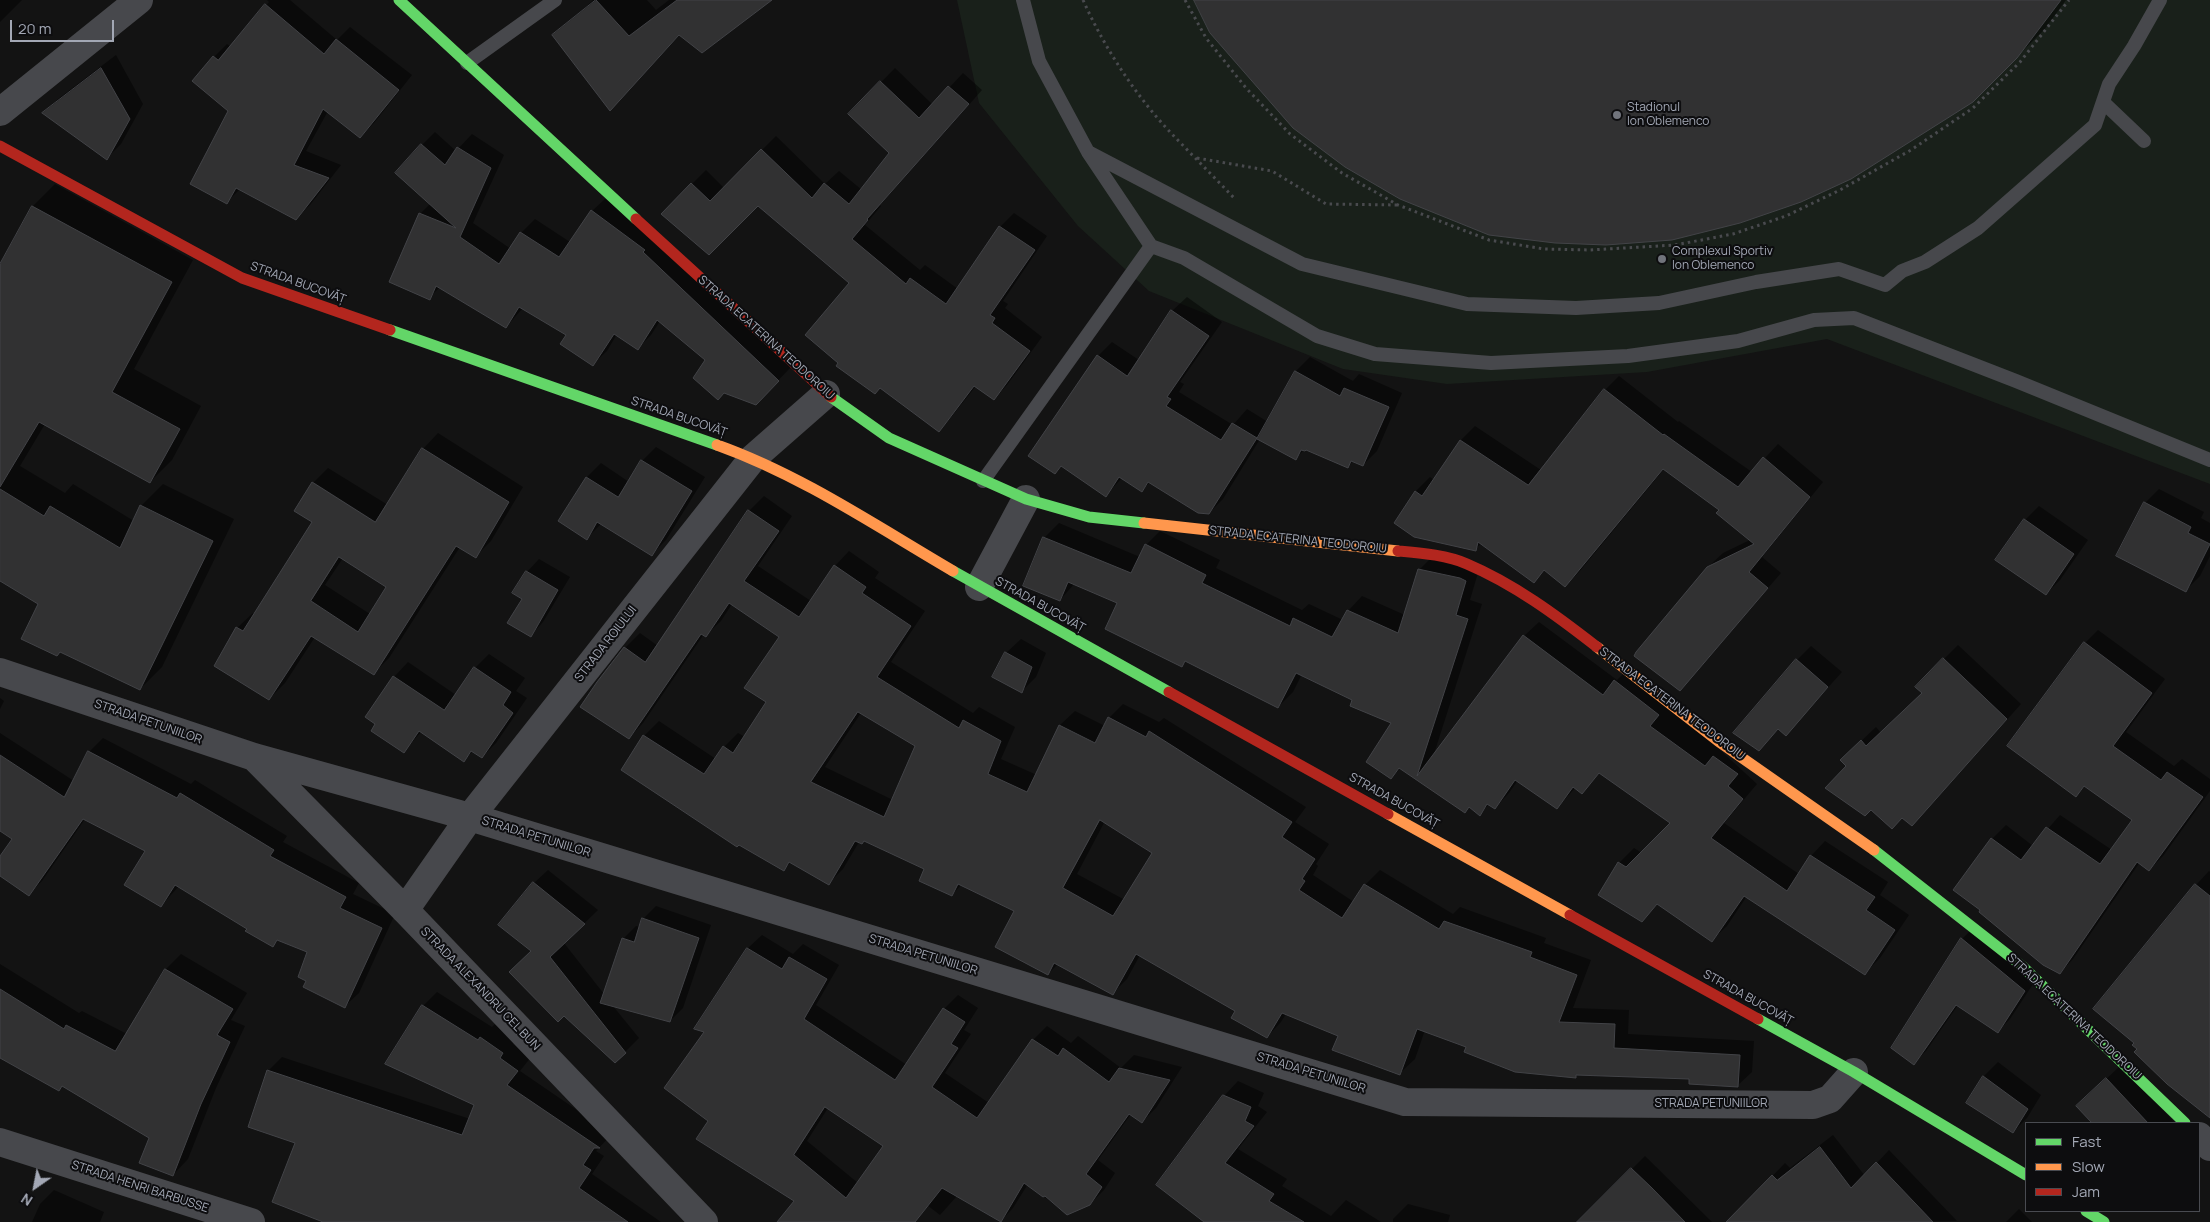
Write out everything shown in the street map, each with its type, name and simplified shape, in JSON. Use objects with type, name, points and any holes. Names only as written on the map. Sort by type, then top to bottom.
[{"type":"street","points":[[0,112],[139,0]]},
{"type":"street","name":"STRADA ECATERINA TEODOROIU","points":[[399,0],[826,394],[889,438],[1026,499],[1089,517],[1418,553],[1465,563],[1497,579],[1552,612],[1718,741],[1870,848],[2022,966],[2185,1122]]},
{"type":"street","name":"STRADA BUCOVĂȚ","points":[[0,146],[242,278],[753,458],[825,496],[979,588],[1854,1072],[2025,1174]]},
{"type":"street","name":"STRADA ROIULUI","points":[[405,910],[470,817],[753,458],[826,394]]},
{"type":"street","points":[[979,588],[1026,499]]},
{"type":"street","name":"STRADA PETUNIILOR","points":[[0,672],[254,757],[470,817],[1405,1102],[1814,1105],[1830,1099],[1854,1072]]},
{"type":"street","name":"STRADA ALEXANDRU CEL BUN","points":[[254,757],[405,910],[704,1222]]},
{"type":"street","points":[[2200,1137],[2210,1147]]},
{"type":"street","name":"STRADA HENRI BARBUSSE","points":[[0,1142],[251,1222]]},
{"type":"street","points":[[2088,1212],[2104,1222]]},
{"type":"lane","points":[[467,63],[555,0]]},
{"type":"lane","points":[[1023,0],[1040,61],[1088,152],[1151,246],[1184,258],[1316,336],[1375,354],[1492,363],[1628,356],[1738,341],[1814,320],[1854,318],[2016,381],[2210,460]]},
{"type":"lane","points":[[1088,152],[1302,264],[1467,304],[1576,308],[1659,303],[1756,282],[1839,270],[1885,285],[1902,271],[1925,262],[1978,228],[2095,125],[2109,84],[2134,46],[2160,0]]},
{"type":"lane","points":[[2102,102],[2144,141]]},
{"type":"lane","points":[[983,481],[1151,246]]},
{"type":"path","points":[[1083,0],[1093,24],[1132,85],[1170,132],[1196,158],[1272,171],[1326,204],[1398,205]]},
{"type":"path","points":[[1185,0],[1206,38],[1246,88],[1290,134],[1342,173],[1398,205],[1489,240],[1544,249],[1590,250],[1675,245],[1733,234],[1786,216],[1840,190],[1911,150],[1973,108],[2020,62],[2069,0]]},
{"type":"shaded area","name":"Complexul Sportiv Ion Oblemenco","points":[[957,0],[2210,0],[2210,484],[1827,339],[1647,372],[1447,384],[1343,369],[1149,291],[1078,226],[979,103]]},
{"type":"building","points":[[596,0],[629,36],[677,0],[772,0],[702,53],[679,35],[610,111],[552,35]]},
{"type":"building","name":"Stadionul Ion Oblemenco","points":[[1194,0],[2061,0],[2017,58],[1973,102],[1851,179],[1801,202],[1740,223],[1672,240],[1606,245],[1555,243],[1489,235],[1400,199],[1345,167],[1293,128],[1210,33]]},
{"type":"building","points":[[265,4],[324,54],[336,39],[399,90],[360,138],[323,109],[294,165],[329,178],[296,220],[236,188],[227,204],[190,184],[228,111],[192,81],[213,56],[218,60]]},
{"type":"building","points":[[101,68],[130,119],[107,160],[42,113]]},
{"type":"building","points":[[880,81],[919,118],[948,86],[969,104],[867,219],[852,239],[906,284],[910,278],[946,304],[999,226],[1035,250],[990,315],[995,318],[992,323],[1030,351],[994,400],[974,386],[939,432],[880,388],[875,394],[836,366],[838,363],[805,335],[849,283],[758,206],[709,255],[661,214],[691,183],[710,201],[761,149],[812,198],[824,183],[849,204],[889,153],[848,114]]},
{"type":"building","points":[[421,144],[445,165],[457,147],[491,168],[460,237],[499,264],[520,232],[559,257],[591,210],[645,250],[643,252],[779,381],[756,405],[724,393],[718,400],[693,378],[705,360],[657,320],[638,350],[614,334],[593,366],[560,344],[566,335],[519,307],[506,328],[436,286],[430,300],[389,282],[419,213],[456,228],[395,173]]},
{"type":"building","points":[[32,206],[172,282],[112,392],[180,429],[150,483],[39,422],[0,487],[0,264]]},
{"type":"building","points":[[1171,310],[1209,336],[1167,397],[1171,399],[1166,406],[1221,440],[1232,423],[1257,438],[1209,514],[1198,513],[1148,482],[1142,492],[1119,477],[1106,497],[1061,466],[1055,474],[1028,456],[1097,355],[1127,376]]},
{"type":"building","points":[[1295,371],[1340,396],[1344,388],[1389,407],[1363,466],[1351,461],[1348,468],[1306,450],[1301,450],[1296,460],[1257,439]]},
{"type":"building","points":[[1604,389],[1663,435],[1738,487],[1763,457],[1810,497],[1749,572],[1768,588],[1680,691],[1634,656],[1636,652],[1707,567],[1754,544],[1716,513],[1719,510],[1663,469],[1565,587],[1544,570],[1534,583],[1478,542],[1476,551],[1414,537],[1394,523],[1415,491],[1422,496],[1460,440],[1528,485]]},
{"type":"building","points":[[422,448],[509,502],[476,558],[456,546],[374,675],[311,636],[269,700],[214,666],[236,627],[243,631],[312,522],[294,511],[312,482],[375,522]],"holes":[[[339,557],[386,587],[358,632],[311,601]]]},
{"type":"building","points":[[641,460],[692,491],[652,556],[597,522],[587,540],[558,521],[586,477],[618,497]]},
{"type":"building","points":[[0,489],[44,516],[50,506],[120,548],[140,505],[213,541],[140,690],[60,652],[57,656],[21,639],[38,604],[0,581]]},
{"type":"building","points":[[2144,502],[2191,527],[2188,533],[2210,544],[2186,592],[2116,556]]},
{"type":"building","points":[[748,510],[779,531],[744,581],[799,617],[834,565],[866,587],[862,593],[911,626],[877,677],[959,728],[963,720],[1001,741],[988,774],[1027,792],[1059,725],[1095,743],[1108,717],[1146,737],[1149,731],[1292,822],[1282,837],[1315,859],[1302,879],[1305,881],[1299,890],[1342,918],[1364,884],[1439,929],[1444,921],[1532,952],[1530,957],[1577,975],[1559,1022],[1615,1024],[1614,1048],[1740,1055],[1738,1087],[1689,1084],[1689,1079],[1576,1075],[1576,1078],[1515,1072],[1464,1052],[1466,1047],[1417,1029],[1400,1075],[1332,1050],[1338,1036],[1282,1013],[1267,1038],[1231,1018],[1235,1011],[1136,954],[1113,995],[1054,963],[1048,975],[995,947],[1014,911],[958,884],[952,896],[919,881],[924,869],[864,841],[862,844],[855,841],[829,885],[789,862],[784,871],[739,845],[737,847],[621,770],[643,735],[704,774],[723,746],[733,753],[766,702],[744,688],[779,637],[729,603],[706,637],[701,634],[629,739],[580,707],[624,647],[645,662]],"holes":[[[858,712],[915,746],[884,817],[811,782]],[[1100,820],[1152,853],[1113,916],[1063,888]]]},
{"type":"building","points":[[2024,519],[2074,554],[2046,595],[1995,560]]},
{"type":"building","points":[[1043,537],[1131,573],[1145,544],[1206,575],[1202,583],[1290,626],[1293,618],[1332,637],[1347,610],[1398,633],[1418,569],[1460,578],[1466,581],[1456,615],[1468,619],[1417,776],[1523,635],[1603,695],[1614,680],[1659,715],[1650,726],[1705,766],[1713,756],[1738,774],[1728,786],[1743,799],[1711,838],[1787,891],[1810,855],[1875,897],[1866,910],[1895,930],[1865,975],[1744,896],[1712,942],[1657,904],[1642,922],[1598,895],[1618,862],[1626,867],[1670,823],[1599,773],[1582,794],[1573,787],[1557,809],[1515,780],[1495,809],[1487,804],[1480,816],[1469,807],[1465,813],[1399,768],[1391,779],[1366,762],[1391,723],[1350,706],[1352,700],[1296,673],[1278,708],[1185,661],[1182,667],[1105,629],[1117,603],[1068,582],[1060,601],[1023,586]]},
{"type":"building","points":[[526,571],[558,590],[531,637],[507,623],[522,599],[512,593]]},
{"type":"building","points":[[2084,642],[2152,693],[2113,746],[2161,780],[2167,772],[2203,797],[2149,871],[2137,862],[2060,974],[2043,965],[1979,912],[1980,910],[1953,890],[1991,838],[2021,860],[2046,827],[2100,864],[2132,820],[2084,786],[2076,797],[2007,746]]},
{"type":"building","points":[[1005,652],[1032,667],[1022,693],[992,677]]},
{"type":"building","points":[[1943,658],[2007,719],[1912,826],[1902,818],[1892,829],[1871,810],[1865,816],[1825,788],[1846,766],[1840,760],[1861,740],[1866,746],[1922,693],[1915,687]]},
{"type":"building","points":[[1796,659],[1828,687],[1786,736],[1778,729],[1759,751],[1733,733]]},
{"type":"building","points":[[474,667],[511,692],[503,705],[513,713],[482,758],[471,751],[464,762],[419,731],[404,753],[371,731],[375,724],[365,717],[393,676],[444,710]]},
{"type":"building","points":[[88,751],[177,798],[180,793],[274,850],[270,856],[346,897],[340,908],[382,928],[345,1008],[303,987],[306,981],[298,977],[307,952],[277,940],[273,947],[175,885],[161,907],[124,885],[145,851],[83,819],[29,896],[0,876],[0,856],[12,839],[0,831],[0,755],[64,797]]},
{"type":"building","points":[[533,882],[585,924],[550,957],[626,1053],[615,1063],[564,1016],[558,1022],[509,972],[531,951],[498,925]]},
{"type":"building","points":[[2195,884],[2210,896],[2210,1118],[2167,1084],[2134,1052],[2137,1049],[2132,1045],[2134,1043],[2093,1009]]},
{"type":"building","points":[[642,918],[699,938],[670,1022],[600,1003],[622,938],[634,942]]},
{"type":"building","points":[[1961,938],[2025,991],[1998,1033],[1956,1005],[1914,1065],[1891,1048]]},
{"type":"building","points":[[747,948],[782,969],[789,957],[827,979],[804,1019],[895,1080],[943,1008],[965,1022],[951,1044],[958,1048],[932,1087],[977,1118],[1032,1039],[1058,1056],[1063,1048],[1109,1082],[1119,1068],[1170,1080],[1142,1123],[1129,1114],[1086,1174],[1102,1187],[1090,1205],[1067,1215],[1045,1196],[1043,1197],[1024,1183],[1001,1222],[942,1188],[915,1222],[777,1222],[794,1201],[696,1139],[708,1121],[664,1088],[704,1032],[694,1029]],"holes":[[[825,1107],[883,1146],[846,1198],[794,1155]]]},
{"type":"building","points":[[165,969],[233,1009],[217,1035],[230,1042],[201,1104],[173,1176],[139,1163],[149,1138],[62,1086],[59,1091],[0,1058],[0,989],[64,1029],[66,1025],[115,1051]]},
{"type":"building","points":[[422,1005],[478,1040],[480,1037],[503,1053],[500,1058],[518,1071],[507,1085],[600,1148],[594,1148],[583,1165],[591,1170],[579,1188],[628,1222],[323,1222],[272,1202],[295,1143],[248,1127],[267,1070],[462,1135],[474,1105],[385,1064]]},
{"type":"building","points":[[1983,1076],[2028,1109],[2013,1133],[1966,1103]]},
{"type":"building","points":[[2106,1078],[2147,1122],[2091,1122],[2076,1106]]},
{"type":"building","points":[[1223,1095],[1251,1107],[1245,1121],[1254,1126],[1225,1163],[1274,1194],[1269,1201],[1304,1222],[1204,1222],[1156,1185]]},
{"type":"building","points":[[1820,1147],[1851,1188],[1876,1162],[1933,1222],[1726,1222],[1772,1175],[1777,1180]]},
{"type":"building","points":[[1631,1168],[1685,1222],[1577,1222]]},
{"type":"traffic: fast","points":[[399,0],[636,219]]},
{"type":"traffic: fast","points":[[390,330],[717,445]]},
{"type":"traffic: fast","points":[[831,397],[889,438],[1026,499],[1089,517],[1144,523]]},
{"type":"traffic: fast","points":[[953,571],[1169,692]]},
{"type":"traffic: fast","points":[[1874,850],[2022,966],[2184,1122]]},
{"type":"traffic: fast","points":[[1758,1019],[1854,1072],[2025,1174]]},
{"type":"traffic: fast","points":[[2088,1212],[2104,1222]]},
{"type":"traffic: slow","points":[[717,445],[778,471],[838,502],[953,571]]},
{"type":"traffic: slow","points":[[1144,523],[1398,551]]},
{"type":"traffic: slow","points":[[1597,647],[1718,741],[1874,850]]},
{"type":"traffic: slow","points":[[1388,814],[1570,915]]},
{"type":"traffic: jam","points":[[0,146],[242,278],[390,330]]},
{"type":"traffic: jam","points":[[636,219],[831,397]]},
{"type":"traffic: jam","points":[[1398,551],[1451,558],[1484,572],[1534,601],[1597,647]]},
{"type":"traffic: jam","points":[[1169,692],[1388,814]]},
{"type":"traffic: jam","points":[[1570,915],[1758,1019]]},
{"type":"place","name":"Stadionul Ion Oblemenco","points":[[1617,115]]},
{"type":"place","name":"Complexul Sportiv Ion Oblemenco","points":[[1662,259]]}]
